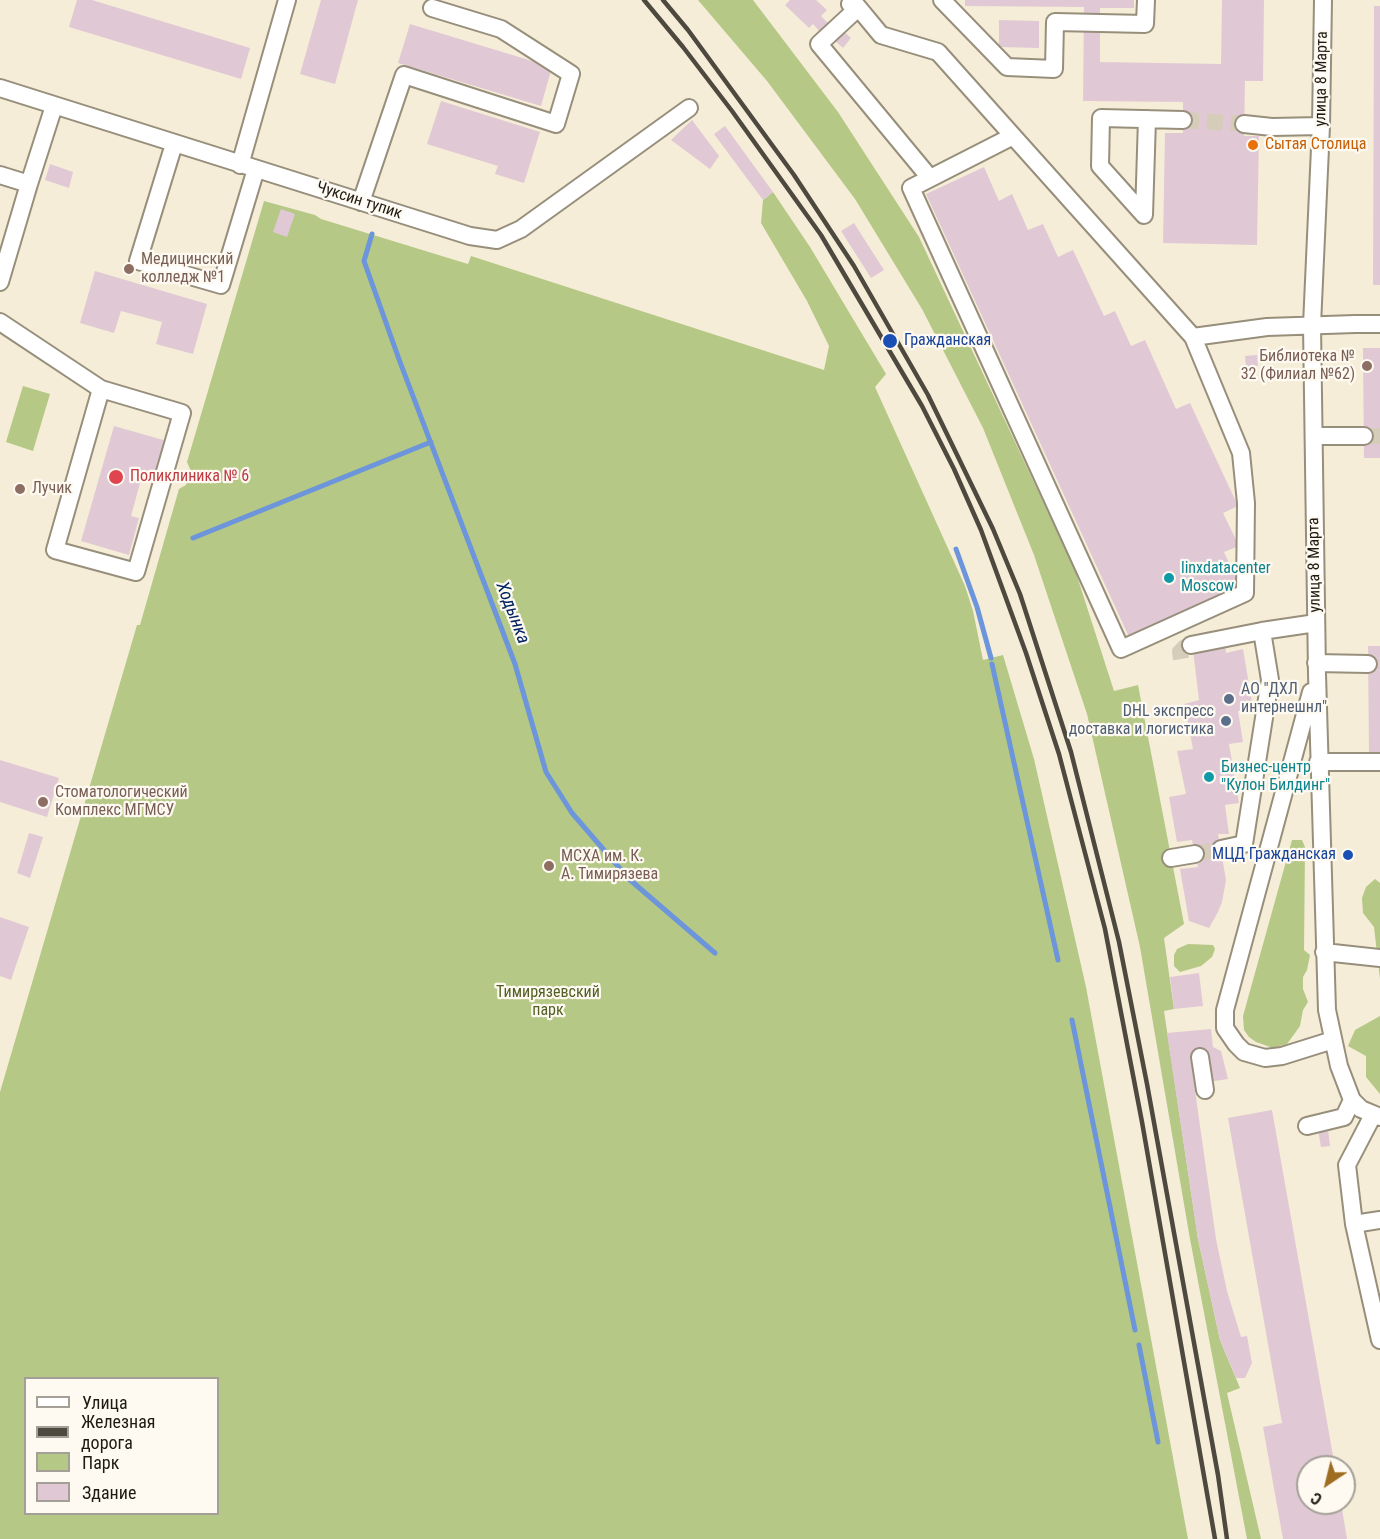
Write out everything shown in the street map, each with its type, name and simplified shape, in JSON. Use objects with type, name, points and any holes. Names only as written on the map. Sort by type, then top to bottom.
[{"type":"street","points":[[174,144],[138,261],[221,285],[287,0]]},
{"type":"street","points":[[841,0],[855,4],[881,36],[938,52],[1193,337],[1241,453],[1246,503],[1245,593],[1121,649],[911,188],[1013,136]]},
{"type":"street","points":[[942,0],[1007,67],[1054,69],[1055,22],[1145,24],[1146,0]]},
{"type":"street","name":"улица 8 Марта","points":[[1323,0],[1321,126],[1312,325],[1318,762],[1327,1011],[1339,1066],[1352,1100]]},
{"type":"street","points":[[855,4],[819,45],[930,178]]},
{"type":"street","points":[[361,202],[404,75],[556,124],[571,74],[501,29],[432,8]]},
{"type":"street","name":"Чуксин тупик","points":[[0,88],[470,236],[497,240],[521,229],[689,108]]},
{"type":"street","points":[[0,282],[8,228],[29,184],[54,106]]},
{"type":"street","points":[[1147,119],[1144,215],[1100,166],[1101,118],[1147,119],[1183,120]]},
{"type":"street","points":[[1244,124],[1272,127],[1321,126]]},
{"type":"street","points":[[0,175],[29,184]]},
{"type":"street","points":[[0,322],[101,388],[182,412],[136,572],[55,550],[101,388]]},
{"type":"street","points":[[1193,337],[1267,327],[1380,324]]},
{"type":"street","points":[[1314,436],[1364,436]]},
{"type":"street","points":[[1191,645],[1316,623]]},
{"type":"street","points":[[1221,849],[1244,844],[1270,680],[1262,631]]},
{"type":"street","points":[[1333,1040],[1282,1056],[1265,1058],[1244,1052],[1236,1044],[1225,1028],[1225,1010],[1316,668],[1368,664]]},
{"type":"street","points":[[1318,762],[1380,762]]},
{"type":"street","points":[[1171,858],[1195,854]]},
{"type":"street","points":[[1324,952],[1380,958]]},
{"type":"street","points":[[1200,1057],[1205,1089]]},
{"type":"street","points":[[1306,1126],[1344,1117],[1352,1100],[1361,1109],[1376,1116],[1347,1165],[1354,1224],[1380,1340]]},
{"type":"street","points":[[1354,1224],[1380,1220]]},
{"type":"green space","points":[[698,0],[753,0],[838,112],[919,237],[1075,570],[1114,691],[1138,685],[1184,924],[1164,938],[1174,1009],[1164,1011],[1198,1239],[1220,1340],[1240,1388],[1227,1393],[1261,1539],[1247,1539],[1190,1239],[1140,947],[1087,714],[1034,555],[983,428],[922,309],[855,199],[767,81]]},
{"type":"green space","name":"Тимирязевский парк","points":[[773,192],[810,247],[886,374],[875,387],[965,586],[973,611],[983,660],[1003,655],[1034,759],[1086,987],[1188,1539],[0,1539],[0,1092],[137,625],[140,625],[179,489],[186,485],[190,469],[187,462],[264,201],[468,264],[471,256],[824,370],[829,346],[807,301],[761,223],[763,200]]},
{"type":"green space","points":[[23,386],[50,394],[33,451],[6,442]]},
{"type":"green space","points":[[1292,840],[1302,840],[1305,847],[1304,950],[1310,955],[1303,977],[1303,989],[1308,1002],[1303,1010],[1300,1026],[1287,1044],[1273,1048],[1249,1037],[1244,1030],[1243,1016]]},
{"type":"green space","points":[[1375,879],[1380,883],[1380,979],[1374,927],[1363,913],[1362,898],[1366,887]]},
{"type":"green space","points":[[1188,944],[1213,945],[1215,949],[1212,957],[1201,966],[1180,972],[1174,966],[1174,955],[1177,949]]},
{"type":"green space","points":[[1380,1016],[1380,1094],[1366,1077],[1366,1056],[1348,1046],[1355,1030]]},
{"type":"building","points":[[77,0],[92,0],[250,48],[241,79],[69,27]]},
{"type":"building","points":[[321,0],[358,0],[335,84],[300,74]]},
{"type":"building","points":[[790,0],[816,0],[827,10],[821,16],[828,23],[820,32],[813,24],[809,28],[785,5]]},
{"type":"building","points":[[965,0],[1134,0],[1134,8],[1100,8],[1100,62],[1221,64],[1222,0],[1264,0],[1263,81],[1245,81],[1244,136],[1259,136],[1257,245],[1163,243],[1165,133],[1183,133],[1183,102],[1083,101],[1084,7],[965,6]]},
{"type":"building","points":[[1374,6],[1380,6],[1380,285],[1373,285]]},
{"type":"building","points":[[999,20],[1039,21],[1039,48],[999,47]]},
{"type":"building","points":[[410,24],[552,67],[541,106],[398,63]]},
{"type":"building","points":[[842,30],[851,38],[843,48],[834,40]]},
{"type":"building","points":[[441,101],[540,132],[524,183],[495,174],[498,166],[427,144]]},
{"type":"building","points":[[692,120],[719,156],[710,169],[671,140]]},
{"type":"building","points":[[725,126],[773,192],[763,200],[714,134]]},
{"type":"building","points":[[50,164],[73,172],[69,188],[45,180]]},
{"type":"building","points":[[984,167],[999,201],[1012,194],[1028,230],[1043,224],[1058,257],[1073,250],[1104,316],[1115,311],[1131,346],[1145,340],[1176,409],[1190,403],[1238,506],[1223,513],[1239,546],[1224,552],[1240,587],[1129,637],[926,194]]},
{"type":"building","points":[[281,209],[295,214],[287,237],[273,232]]},
{"type":"building","points":[[854,223],[884,270],[871,278],[841,231]]},
{"type":"building","points":[[95,271],[207,304],[193,354],[156,344],[162,322],[121,311],[114,333],[80,323]]},
{"type":"building","points":[[1363,348],[1380,348],[1380,458],[1364,458]]},
{"type":"building","points":[[1257,355],[1258,366],[1246,368],[1245,356]]},
{"type":"building","points":[[114,426],[167,441],[155,480],[142,476],[131,516],[139,518],[129,555],[81,541]]},
{"type":"building","name":"Бизнес-центр \"Кулон Билдинг\"","points":[[1225,643],[1226,653],[1243,649],[1253,708],[1238,711],[1243,742],[1229,744],[1239,803],[1225,805],[1229,834],[1218,834],[1226,880],[1222,902],[1209,928],[1189,921],[1180,869],[1198,867],[1192,840],[1177,842],[1169,797],[1186,794],[1177,751],[1193,749],[1184,704],[1199,700],[1193,650]]},
{"type":"building","points":[[1368,646],[1380,646],[1380,753],[1369,753]]},
{"type":"building","points":[[0,760],[59,778],[47,817],[0,802]]},
{"type":"building","points":[[29,833],[43,837],[30,878],[17,873]]},
{"type":"building","points":[[0,917],[29,927],[11,980],[0,976]]},
{"type":"building","points":[[1199,973],[1203,1006],[1174,1009],[1170,977]]},
{"type":"building","points":[[1211,1029],[1213,1047],[1221,1051],[1228,1079],[1208,1082],[1202,1052],[1190,1055],[1216,1239],[1227,1291],[1241,1337],[1247,1336],[1252,1363],[1245,1378],[1236,1378],[1220,1340],[1198,1239],[1167,1033]]},
{"type":"building","points":[[1272,1110],[1333,1455],[1296,1455],[1296,1515],[1343,1515],[1347,1539],[1283,1539],[1263,1427],[1282,1423],[1228,1118]]},
{"type":"building","points":[[1328,1129],[1330,1146],[1321,1147],[1318,1130]]},
{"type":"waterway","name":"Ходынка","points":[[372,234],[364,261],[515,664],[546,772],[572,813],[629,879],[715,953]]},
{"type":"waterway","points":[[193,538],[431,442]]},
{"type":"waterway","points":[[956,549],[977,607],[991,658]]},
{"type":"waterway","points":[[992,664],[1058,960]]},
{"type":"waterway","points":[[1072,1020],[1135,1330]]},
{"type":"waterway","points":[[1139,1345],[1158,1442]]},
{"type":"tunnel","points":[[1183,120],[1244,124]]},
{"type":"tunnel","points":[[1364,436],[1380,436]]},
{"type":"tunnel","points":[[1181,659],[1180,652],[1191,645]]},
{"type":"tunnel","points":[[1195,854],[1221,849]]},
{"type":"railway","points":[[644,0],[732,111],[821,235],[922,406],[954,469],[981,530],[1026,653],[1059,754],[1105,929],[1142,1122],[1215,1539]]},
{"type":"railway","points":[[663,0],[688,30],[794,175],[854,266],[928,395],[993,529],[1020,594],[1071,752],[1119,942],[1218,1475],[1227,1539]]},
{"type":"place","name":"Сытая Столица","points":[[1253,145]]},
{"type":"place","name":"Медицинский колледж №1","points":[[129,269]]},
{"type":"place","name":"Гражданская","points":[[890,341]]},
{"type":"place","name":"Библиотека № 32 (Филиал №62)","points":[[1367,366]]},
{"type":"place","name":"Поликлиника № 6","points":[[116,477]]},
{"type":"place","name":"Лучик","points":[[20,489]]},
{"type":"place","name":"linxdatacenter Moscow","points":[[1169,578]]},
{"type":"place","name":"АО \"ДХЛ интернешнл\"","points":[[1229,699]]},
{"type":"place","name":"DHL экспресс доставка и логистика","points":[[1226,721]]},
{"type":"place","name":"Бизнес-центр \"Кулон Билдинг\"","points":[[1209,777]]},
{"type":"place","name":"Стоматологический Комплекс МГМСУ","points":[[43,802]]},
{"type":"place","name":"МЦД Гражданская","points":[[1348,855]]},
{"type":"place","name":"МСХА им. К. А. Тимирязева","points":[[549,866]]}]
